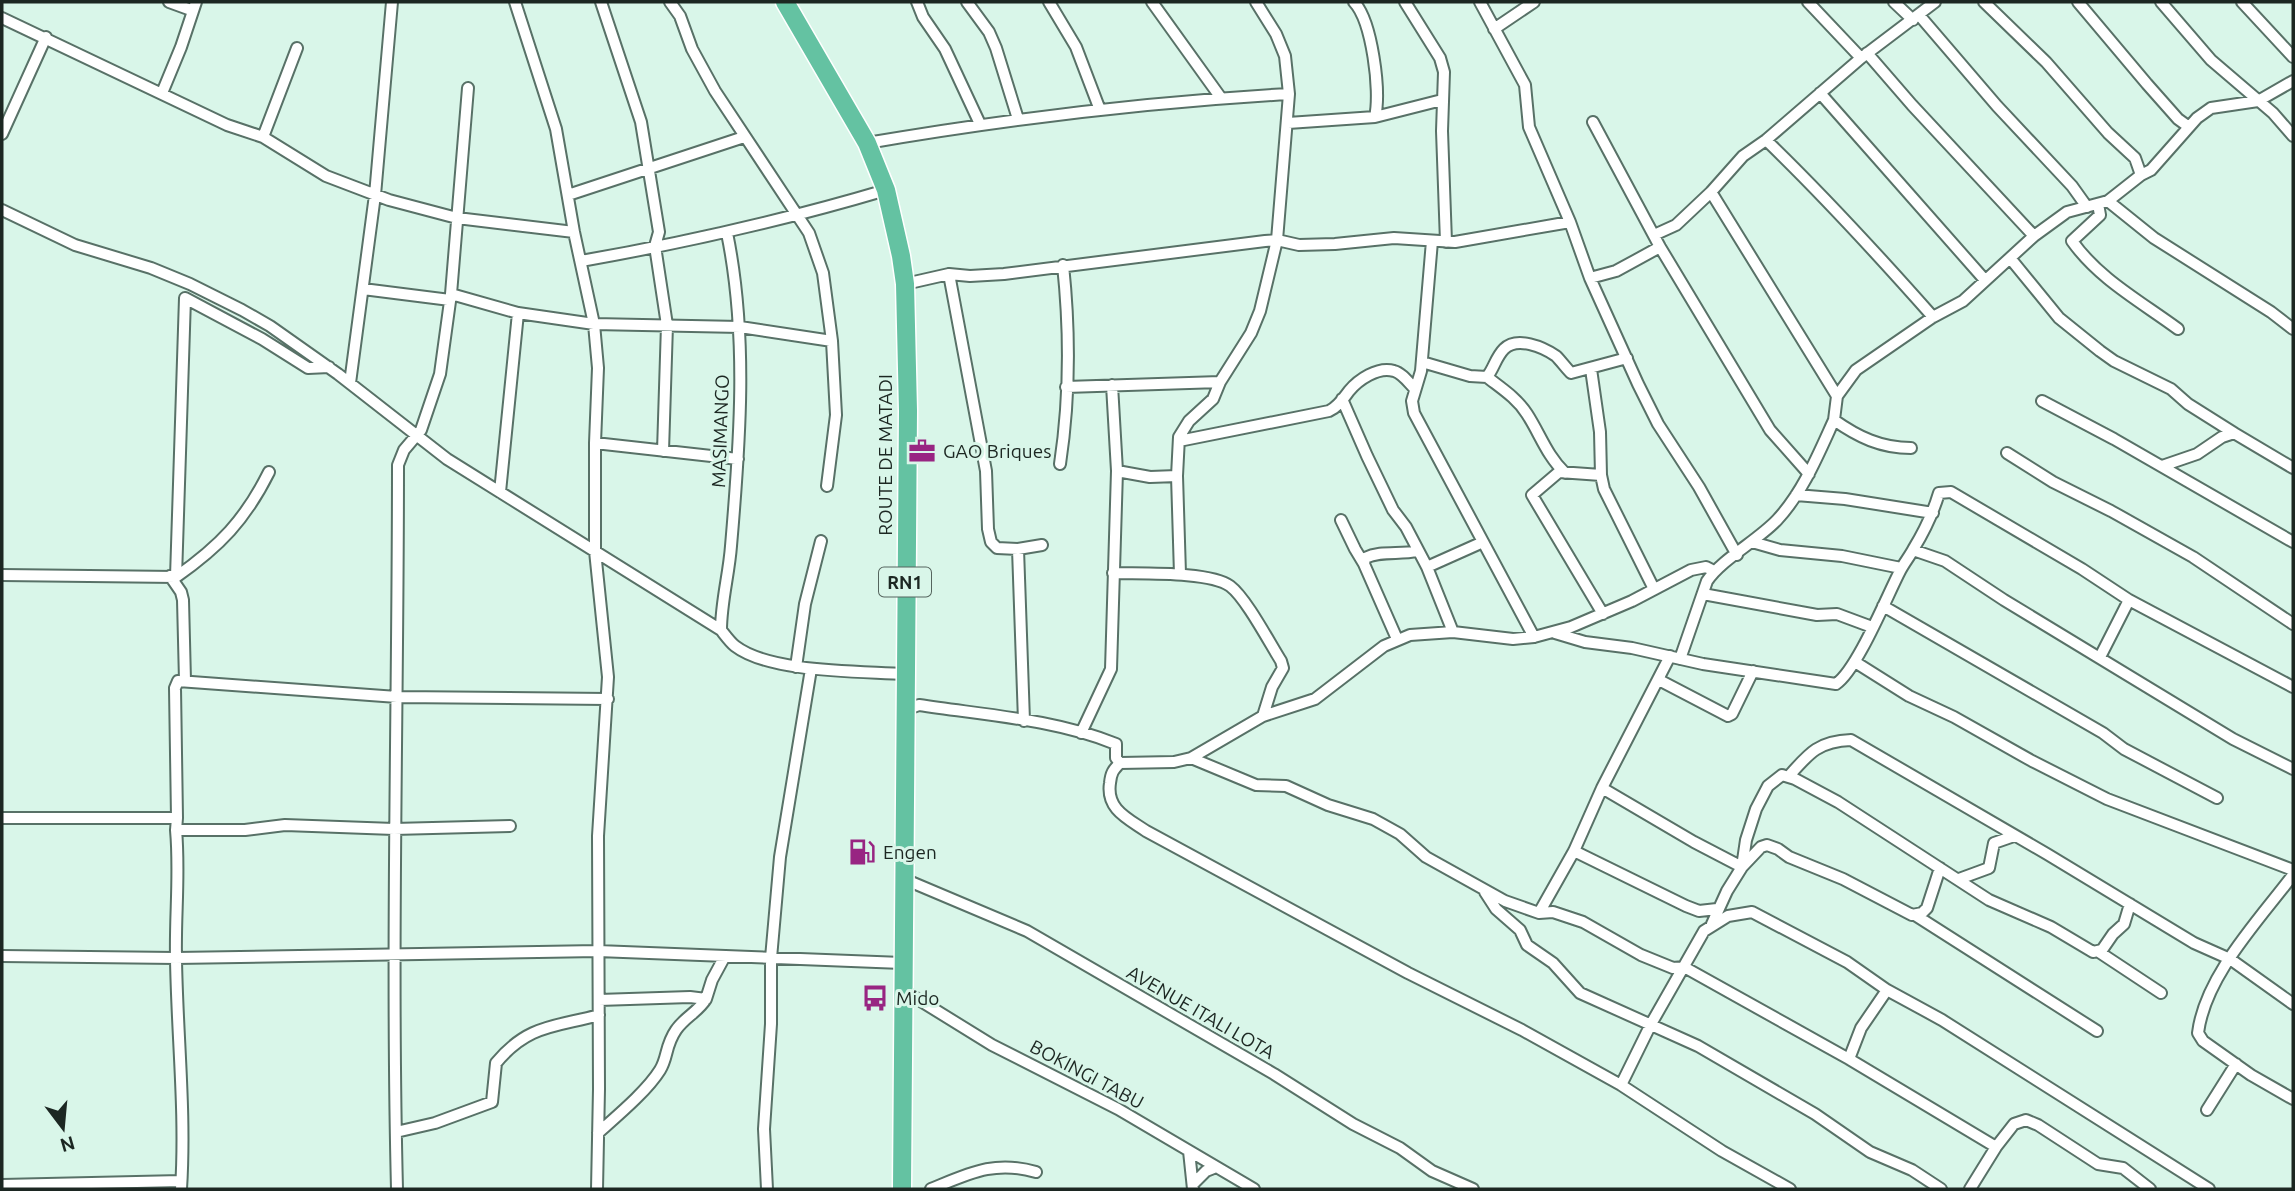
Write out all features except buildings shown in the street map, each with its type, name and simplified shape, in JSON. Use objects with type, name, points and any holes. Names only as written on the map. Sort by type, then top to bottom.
[{"type":"highway","name":"ROUTE DE MATADI","points":[[785,2],[867,143],[886,190],[905,285],[908,411],[902,1189]]},
{"type":"street","points":[[162,93],[194,6],[169,2]]},
{"type":"street","points":[[350,383],[375,195],[392,2]]},
{"type":"street","points":[[601,2],[641,122],[659,232],[655,246],[667,324],[663,451]]},
{"type":"street","points":[[670,2],[680,16],[692,49],[744,137],[809,233],[823,273],[832,341],[836,415],[827,486]]},
{"type":"street","points":[[917,2],[923,17],[945,49],[980,124]]},
{"type":"street","points":[[967,2],[989,32],[996,48],[1018,119]]},
{"type":"street","points":[[1049,2],[1076,47],[1100,110]]},
{"type":"street","points":[[1152,2],[1221,98]]},
{"type":"street","points":[[1180,574],[1177,475],[1179,441],[1189,421],[1213,399],[1220,382],[1251,333],[1260,311],[1277,240],[1289,94],[1285,56],[1276,34],[1256,2]]},
{"type":"street","points":[[1354,2],[1363,14],[1377,76],[1376,117]]},
{"type":"street","points":[[1405,2],[1440,58],[1444,72],[1442,100],[1446,242]]},
{"type":"street","points":[[1480,2],[1525,85],[1529,127],[1570,222],[1590,278],[1627,358],[1658,424],[1699,487],[1737,555]]},
{"type":"street","points":[[1494,29],[1534,2]]},
{"type":"street","points":[[1808,2],[1864,55],[2034,236]]},
{"type":"street","points":[[1894,2],[1916,17],[2072,186],[2227,283],[2293,329]]},
{"type":"street","points":[[1654,235],[1676,225],[1711,192],[1743,156],[1766,140],[1864,55],[1935,2]]},
{"type":"street","points":[[1984,2],[2028,43],[2108,133],[2135,158],[2139,163],[2141,175]]},
{"type":"street","points":[[2078,2],[2178,119],[2189,128]]},
{"type":"street","points":[[2161,2],[2211,60],[2273,113],[2293,136]]},
{"type":"street","points":[[2242,2],[2293,57]]},
{"type":"street","points":[[520,4],[556,129],[594,324],[598,368],[595,551],[608,699],[598,836],[597,1189]]},
{"type":"street","points":[[2,18],[227,125],[263,137],[326,176],[375,195],[457,218],[574,232]]},
{"type":"street","points":[[2,134],[46,37]]},
{"type":"street","points":[[263,137],[297,48]]},
{"type":"street","points":[[1539,913],[1574,851],[1602,789],[1659,680],[1675,658],[1707,581],[1714,570],[1737,555],[1777,520],[1796,495],[1809,474],[1834,420],[1836,396],[1856,370],[1933,317],[1963,301],[2034,236],[2067,212],[2098,204],[2151,170],[2197,118],[2211,108],[2258,101],[2293,80]]},
{"type":"street","points":[[397,1189],[394,828],[398,465],[415,434],[421,430],[440,374],[450,297],[468,88]]},
{"type":"street","points":[[1820,93],[1984,279]]},
{"type":"street","points":[[867,143],[1018,119],[1221,98],[1289,94]]},
{"type":"street","points":[[1288,123],[1376,117],[1442,100]]},
{"type":"street","points":[[1593,122],[1660,247],[1770,430],[1809,474]]},
{"type":"street","points":[[568,195],[744,137]]},
{"type":"street","points":[[1766,140],[1832,204],[1933,317]]},
{"type":"street","points":[[581,261],[727,233],[799,216],[886,190]]},
{"type":"street","points":[[1711,192],[1836,396]]},
{"type":"street","points":[[2098,204],[2100,215],[2072,241],[2108,281],[2138,299],[2178,329]]},
{"type":"street","points":[[2,210],[75,245],[151,268],[190,284],[270,326],[329,367],[447,459],[721,630],[735,647],[796,667],[904,674]]},
{"type":"street","points":[[905,285],[949,274],[1003,274],[1277,240],[1299,245],[1394,237],[1446,242],[1570,222]]},
{"type":"street","name":"MASIMANGO","points":[[721,630],[731,552],[737,459],[740,327],[735,272],[727,233]]},
{"type":"street","points":[[1432,241],[1422,362],[1412,401],[1414,412],[1534,637]]},
{"type":"street","points":[[1590,278],[1616,271],[1660,247]]},
{"type":"street","points":[[2010,258],[2059,318],[2100,351],[2171,389],[2189,404],[2293,468]]},
{"type":"street","points":[[1060,464],[1066,422],[1069,323],[1063,265]]},
{"type":"street","points":[[949,274],[986,471],[991,542],[997,548],[1018,549],[1042,545]]},
{"type":"street","points":[[363,289],[450,297],[518,313],[594,324],[740,327],[832,341]]},
{"type":"street","points":[[186,681],[183,600],[173,576],[185,298],[262,339],[308,368],[329,367]]},
{"type":"street","points":[[500,492],[518,313]]},
{"type":"street","points":[[1487,377],[1498,356],[1509,344],[1514,343],[1530,344],[1556,356],[1571,373],[1627,358]]},
{"type":"street","points":[[1422,362],[1470,376],[1487,377],[1517,400],[1551,458],[1565,473]]},
{"type":"street","points":[[1179,441],[1329,411],[1337,407],[1357,382],[1371,374],[1390,369],[1415,389]]},
{"type":"street","points":[[1591,369],[1600,432],[1601,475],[1608,501],[1654,589]]},
{"type":"street","points":[[1066,387],[1220,382]]},
{"type":"street","points":[[1081,733],[1111,669],[1117,471],[1112,385]]},
{"type":"street","points":[[1342,399],[1398,519],[1406,527],[1427,567],[1453,632]]},
{"type":"street","points":[[2042,401],[2162,466],[2293,542]]},
{"type":"street","points":[[1834,420],[1854,434],[1889,448],[1911,447]]},
{"type":"street","points":[[2162,466],[2197,454],[2222,437],[2234,433]]},
{"type":"street","points":[[595,443],[737,459]]},
{"type":"street","points":[[2007,453],[2053,482],[2193,556],[2293,624]]},
{"type":"street","points":[[1117,471],[1150,477],[1177,475]]},
{"type":"street","points":[[2,575],[173,576],[231,532],[253,504],[269,472]]},
{"type":"street","points":[[1601,475],[1559,472],[1533,493],[1533,498],[1603,614]]},
{"type":"street","points":[[1555,633],[1585,642],[1836,684],[1855,662],[1901,568],[1933,513],[1939,494],[1951,492],[2082,569],[2129,600],[2293,687]]},
{"type":"street","points":[[1796,495],[1845,499],[1933,513]]},
{"type":"street","points":[[1341,520],[1397,639]]},
{"type":"street","points":[[796,667],[805,604],[821,541]]},
{"type":"street","points":[[1427,567],[1483,542]]},
{"type":"street","points":[[1752,542],[1780,550],[1842,556],[1901,568]]},
{"type":"street","points":[[1018,549],[1024,721]]},
{"type":"street","points":[[1913,550],[1945,561],[2004,600],[2233,739],[2293,769]]},
{"type":"street","points":[[1364,564],[1365,558],[1378,553],[1403,554],[1417,551]]},
{"type":"street","points":[[1714,570],[1706,567],[1692,570],[1632,601],[1555,633],[1513,639],[1453,632],[1410,635],[1397,639],[1356,666],[1315,699],[1263,716],[1191,758],[1174,762],[1120,763],[1111,772],[1110,801],[1119,812],[1146,831],[1621,1085],[1722,1151],[1790,1189]]},
{"type":"street","points":[[1113,573],[1180,574],[1218,581],[1233,589],[1283,668],[1272,687],[1263,716]]},
{"type":"street","points":[[1703,594],[1817,615],[1837,614],[1872,627]]},
{"type":"street","points":[[2100,657],[2129,600]]},
{"type":"street","points":[[1883,606],[2103,733],[2124,749],[2217,798]]},
{"type":"street","points":[[1855,662],[1909,696],[1954,717],[2107,799],[2293,872],[2230,959],[2205,1001],[2198,1033],[2199,1037],[2236,1064],[2293,1099]]},
{"type":"street","points":[[767,1189],[764,1129],[771,1024],[771,958],[780,857],[811,669]]},
{"type":"street","points":[[1659,680],[1728,716],[1732,714],[1753,671]]},
{"type":"street","points":[[2,1185],[181,1185],[182,1096],[176,958],[178,851],[175,688],[178,681],[397,696],[608,699]]},
{"type":"street","points":[[905,710],[919,705],[1024,721],[1081,733],[1116,744],[1116,758],[1120,763]]},
{"type":"street","points":[[1789,776],[1814,748],[1851,740],[2194,943],[2230,959],[2293,1004]]},
{"type":"street","points":[[1191,758],[1256,785],[1286,786],[1328,805],[1373,819],[1400,834],[1426,857],[1518,907],[1539,913],[1553,912],[1583,922],[1641,955],[1673,968],[1684,967],[1849,1059],[1996,1147]]},
{"type":"street","points":[[1742,867],[1755,808],[1775,779],[1782,775],[1789,776],[1838,802],[1998,904],[2052,927],[2093,952],[2099,952],[2161,993]]},
{"type":"street","points":[[1602,789],[1742,867]]},
{"type":"street","points":[[2,818],[176,824],[245,830],[285,825],[394,828],[510,826]]},
{"type":"street","points":[[1959,879],[1989,868],[1994,843],[2014,835]]},
{"type":"street","points":[[1712,924],[1717,909],[1742,867],[1761,847],[1767,845],[1915,915],[2097,1031]]},
{"type":"street","points":[[1574,851],[1686,906],[1699,911],[1717,909]]},
{"type":"street","points":[[1915,915],[1927,908],[1940,868]]},
{"type":"street","name":"AVENUE ITALI LOTA","points":[[904,878],[1027,931],[1274,1074],[1353,1124],[1399,1148],[1432,1171],[1473,1189]]},
{"type":"street","points":[[1484,890],[1496,909],[1520,930],[1527,945],[1553,963],[1580,993],[1698,1046],[1815,1114],[1870,1152],[1912,1170],[1941,1189]]},
{"type":"street","points":[[2099,952],[2124,924],[2130,904]]},
{"type":"street","points":[[1621,1085],[1651,1024],[1704,930],[1728,916],[1752,912],[1847,962],[1887,990],[1942,1020],[2209,1189]]},
{"type":"street","points":[[2,956],[176,958],[598,951],[902,963]]},
{"type":"street","points":[[598,1133],[661,1069],[671,1037],[681,1022],[700,1009],[724,956]]},
{"type":"street","name":"BOKINGI TABU","points":[[903,990],[992,1045],[1075,1086],[1254,1189]]},
{"type":"street","points":[[1849,1059],[1861,1028],[1887,990]]},
{"type":"street","points":[[599,1000],[690,997],[706,999]]},
{"type":"street","points":[[396,1132],[435,1123],[492,1102],[496,1063],[525,1035],[599,1015]]},
{"type":"street","points":[[2207,1110],[2236,1064]]},
{"type":"street","points":[[1970,1189],[2014,1124],[2029,1121],[2098,1164],[2123,1168],[2150,1189]]},
{"type":"street","points":[[1189,1151],[1193,1187]]},
{"type":"street","points":[[932,1189],[985,1169],[1016,1166],[1037,1172]]},
{"type":"street","points":[[1193,1187],[1206,1171],[1216,1167]]},
{"type":"place","name":"GAO Briques","points":[[922,451]]},
{"type":"place","name":"Engen","points":[[862,852]]},
{"type":"place","name":"Mido","points":[[875,998]]}]
